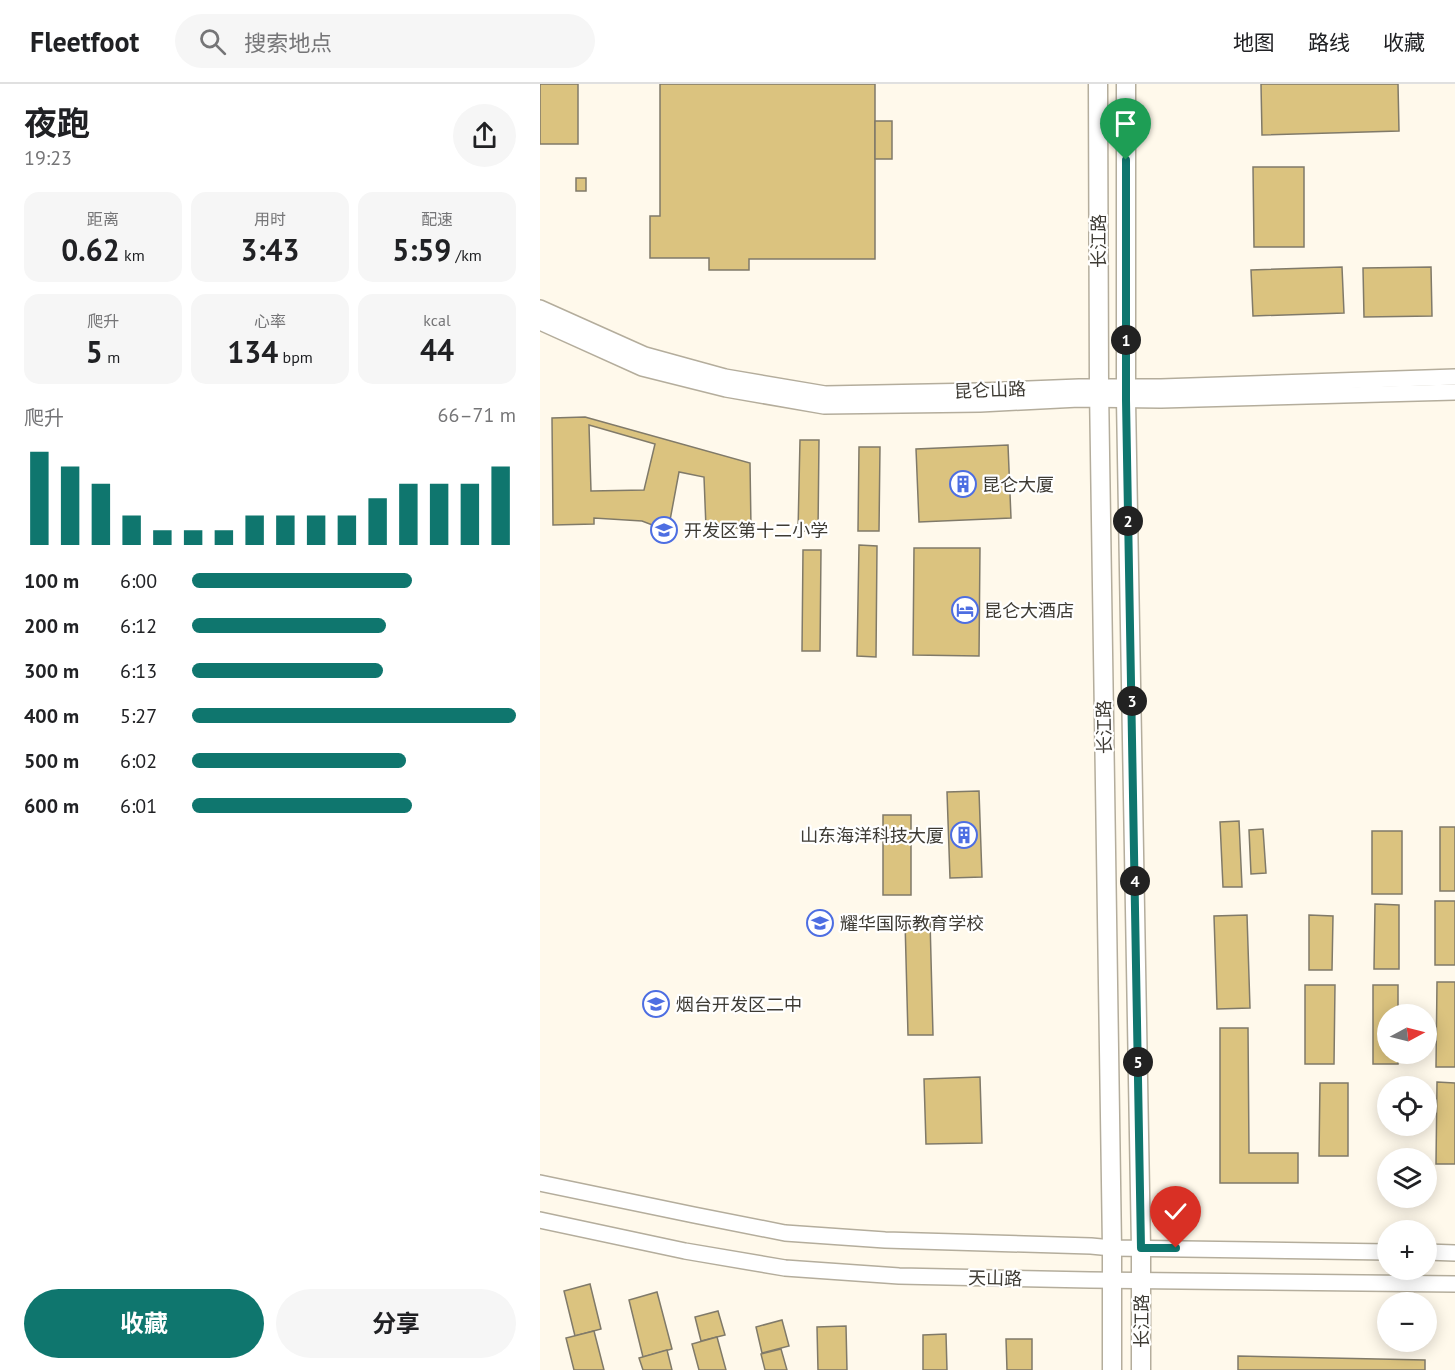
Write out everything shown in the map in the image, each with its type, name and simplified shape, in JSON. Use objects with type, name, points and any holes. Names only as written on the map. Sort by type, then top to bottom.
[{"type":"main road","name":"长江路","points":[[1098,84],[1099,394],[1112,1370]]},
{"type":"main road","name":"长江路","points":[[1125,84],[1126,394],[1141,1248],[1141,1370]]},
{"type":"street","name":"昆仑山路","points":[[540,308],[645,355],[725,377],[825,394],[1455,392]]},
{"type":"street","name":"昆仑山路","points":[[540,322],[642,368],[726,389],[824,406],[980,404],[1079,399],[1099,394]]},
{"type":"street","name":"昆仑山路","points":[[1126,394],[1455,377]]},
{"type":"street","name":"天山路","points":[[540,1183],[785,1233],[885,1240],[1112,1248],[1377,1252]]},
{"type":"street","name":"天山路","points":[[540,1220],[685,1251],[785,1268],[899,1276],[1455,1284]]},
{"type":"street","points":[[1437,1252],[1455,1253]]},
{"type":"building","points":[[540,84],[578,84],[578,144],[540,144]]},
{"type":"building","points":[[660,84],[875,84],[875,259],[749,259],[749,270],[709,270],[709,258],[650,258],[650,216],[660,216]]},
{"type":"building","points":[[1261,84],[1398,84],[1399,131],[1262,135]]},
{"type":"building","points":[[875,121],[892,121],[892,159],[875,159]]},
{"type":"building","points":[[1253,167],[1304,167],[1304,247],[1254,247]]},
{"type":"building","points":[[576,178],[586,178],[586,191],[576,191]]},
{"type":"building","points":[[1342,267],[1344,313],[1253,316],[1251,270]]},
{"type":"building","points":[[1431,267],[1432,316],[1364,317],[1363,268]]},
{"type":"building","points":[[585,417],[750,463],[751,528],[706,528],[704,477],[679,472],[668,531],[642,521],[594,518],[594,524],[553,525],[552,418]],"holes":[[[589,425],[655,444],[644,490],[591,491]]]},
{"type":"building","points":[[800,440],[819,440],[818,531],[798,531]]},
{"type":"building","name":"昆仑大厦","points":[[1008,445],[1011,518],[919,522],[916,449]]},
{"type":"building","points":[[859,447],[880,447],[879,531],[858,531]]},
{"type":"building","points":[[859,545],[877,546],[876,657],[857,656]]},
{"type":"building","points":[[914,548],[980,548],[979,656],[913,655]]},
{"type":"building","points":[[803,550],[821,550],[820,651],[802,651]]},
{"type":"building","name":"山东海洋科技大厦","points":[[979,791],[982,877],[950,878],[947,792]]},
{"type":"building","points":[[883,815],[911,815],[911,895],[883,895]]},
{"type":"building","points":[[1239,821],[1242,887],[1223,887],[1220,822]]},
{"type":"building","points":[[1440,827],[1455,827],[1455,891],[1440,891]]},
{"type":"building","points":[[1263,829],[1266,873],[1251,874],[1249,830]]},
{"type":"building","points":[[1372,831],[1402,831],[1402,894],[1372,894]]},
{"type":"building","points":[[1435,901],[1455,901],[1455,965],[1435,965]]},
{"type":"building","points":[[1375,904],[1399,905],[1399,969],[1374,969]]},
{"type":"building","points":[[1247,915],[1250,1008],[1217,1009],[1214,916]]},
{"type":"building","points":[[1309,915],[1333,916],[1332,970],[1309,970]]},
{"type":"building","points":[[930,920],[933,1035],[908,1035],[905,921]]},
{"type":"building","points":[[1437,982],[1455,982],[1455,1067],[1436,1067]]},
{"type":"building","points":[[1305,985],[1335,985],[1334,1064],[1305,1064]]},
{"type":"building","points":[[1373,985],[1398,985],[1398,1004],[1377,1004],[1377,1064],[1373,1064]]},
{"type":"building","points":[[1220,1028],[1248,1028],[1249,1153],[1298,1153],[1298,1183],[1220,1183]]},
{"type":"building","points":[[980,1077],[982,1143],[926,1144],[924,1079]]},
{"type":"building","points":[[1437,1082],[1455,1083],[1455,1164],[1437,1164]]},
{"type":"building","points":[[1320,1083],[1348,1083],[1348,1156],[1319,1156]]},
{"type":"building","points":[[590,1284],[601,1329],[575,1336],[564,1291]]},
{"type":"building","points":[[657,1292],[672,1349],[643,1357],[629,1300]]},
{"type":"building","points":[[718,1311],[725,1335],[701,1341],[695,1317]]},
{"type":"building","points":[[782,1320],[789,1346],[762,1353],[756,1327]]},
{"type":"building","points":[[846,1326],[847,1370],[818,1370],[817,1327]]},
{"type":"building","points":[[594,1331],[604,1370],[574,1370],[566,1338]]},
{"type":"building","points":[[946,1334],[947,1370],[923,1370],[923,1335]]},
{"type":"building","points":[[717,1337],[726,1370],[699,1370],[692,1344]]},
{"type":"building","points":[[1006,1339],[1032,1339],[1032,1370],[1007,1370]]},
{"type":"building","points":[[781,1349],[787,1370],[765,1370],[761,1354]]},
{"type":"building","points":[[667,1350],[672,1370],[643,1370],[639,1358]]},
{"type":"building","points":[[1238,1356],[1425,1360],[1425,1370],[1238,1370]]},
{"type":"place","name":"昆仑大厦","points":[[963,484]]},
{"type":"place","name":"开发区第十二小学","points":[[664,530]]},
{"type":"place","name":"昆仑大酒店","points":[[965,610]]},
{"type":"place","name":"山东海洋科技大厦","points":[[964,835]]},
{"type":"place","name":"耀华国际教育学校","points":[[820,923]]},
{"type":"place","name":"烟台开发区二中","points":[[656,1004]]},
{"type":"route","points":[[1126,160],[1126,400],[1141,1248],[1176,1248]]}]
